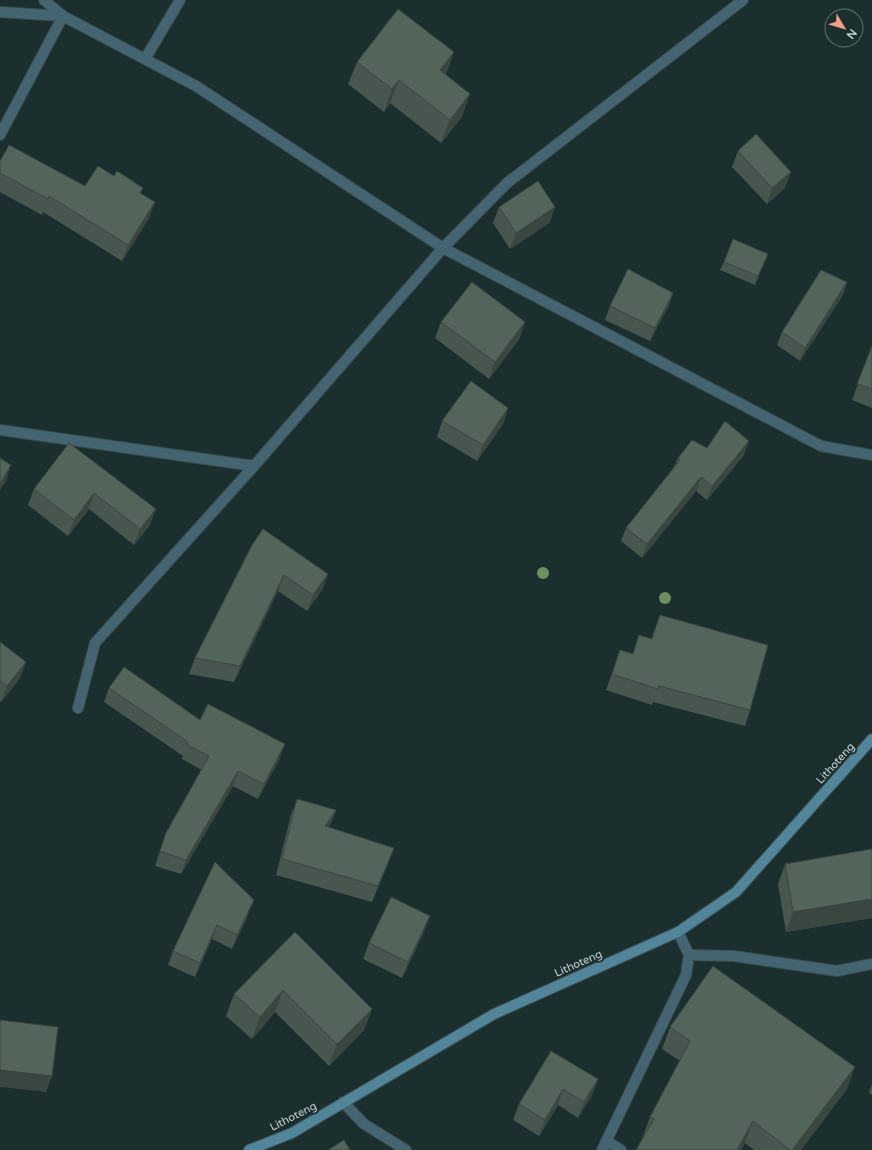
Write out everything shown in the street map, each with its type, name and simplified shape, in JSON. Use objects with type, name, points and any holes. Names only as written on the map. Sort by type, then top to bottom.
[{"type":"main road","name":"Lithoteng","points":[[249,1150],[292,1133],[494,1014],[678,932],[736,892],[872,739]]},
{"type":"street","points":[[44,0],[63,16],[196,86],[443,248],[821,446],[872,455]]},
{"type":"street","points":[[145,59],[180,0]]},
{"type":"street","points":[[78,708],[95,643],[254,466],[443,248],[507,183],[743,0]]},
{"type":"street","points":[[0,12],[63,16]]},
{"type":"street","points":[[0,135],[63,16]]},
{"type":"street","points":[[0,430],[254,466]]},
{"type":"street","points":[[621,1150],[604,1146],[686,974],[689,955],[678,932]]},
{"type":"street","points":[[689,955],[734,956],[836,971],[872,964]]},
{"type":"street","points":[[343,1102],[364,1124],[406,1150]]},
{"type":"building","points":[[398,9],[454,52],[440,70],[470,94],[450,120],[399,80],[392,89],[357,62]]},
{"type":"building","points":[[756,134],[791,172],[772,188],[738,151]]},
{"type":"building","points":[[9,145],[85,186],[98,166],[114,176],[117,171],[143,188],[140,193],[155,202],[128,245],[49,196],[48,199],[0,173],[0,161]]},
{"type":"building","points":[[538,181],[555,207],[516,233],[499,207]]},
{"type":"building","points":[[733,239],[768,254],[758,276],[724,262]]},
{"type":"building","points":[[628,269],[673,293],[655,328],[610,306]]},
{"type":"building","points":[[821,270],[847,282],[805,348],[782,332]]},
{"type":"building","points":[[472,282],[525,322],[495,362],[441,322]]},
{"type":"building","points":[[872,346],[872,389],[857,384]]},
{"type":"building","points":[[471,381],[508,408],[483,445],[442,421]]},
{"type":"building","points":[[725,421],[749,441],[712,486],[701,477],[647,544],[626,528],[680,460],[678,458],[692,440],[707,448]]},
{"type":"building","points":[[69,443],[156,509],[140,529],[94,493],[74,520],[34,489]]},
{"type":"building","points":[[0,458],[11,465],[0,484]]},
{"type":"building","points":[[263,529],[328,574],[313,595],[284,575],[240,666],[195,658],[252,545]]},
{"type":"building","points":[[660,615],[768,645],[750,710],[659,686],[658,689],[612,674],[620,650],[633,654],[639,635],[652,639]]},
{"type":"building","points":[[0,642],[26,662],[7,686],[0,681]]},
{"type":"building","points":[[124,667],[200,720],[208,704],[285,744],[264,784],[238,771],[186,860],[160,851],[166,833],[209,756],[187,745],[188,742],[109,688]]},
{"type":"building","points":[[297,799],[336,810],[325,826],[394,848],[378,886],[282,859]]},
{"type":"building","points":[[872,849],[872,899],[793,912],[785,864]]},
{"type":"building","points":[[215,862],[254,900],[237,935],[217,925],[200,963],[173,951]]},
{"type":"building","points":[[391,897],[430,916],[408,962],[369,943]]},
{"type":"building","points":[[295,932],[372,1009],[337,1044],[283,990],[260,1017],[234,994]]},
{"type":"building","points":[[713,966],[855,1067],[792,1150],[753,1121],[737,1150],[636,1150],[654,1119],[650,1117],[690,1041],[670,1027]]},
{"type":"building","points":[[0,1020],[58,1027],[52,1076],[0,1070]]},
{"type":"building","points":[[551,1051],[598,1079],[584,1102],[563,1089],[545,1120],[519,1104]]},
{"type":"building","points":[[344,1140],[350,1150],[328,1150]]}]
